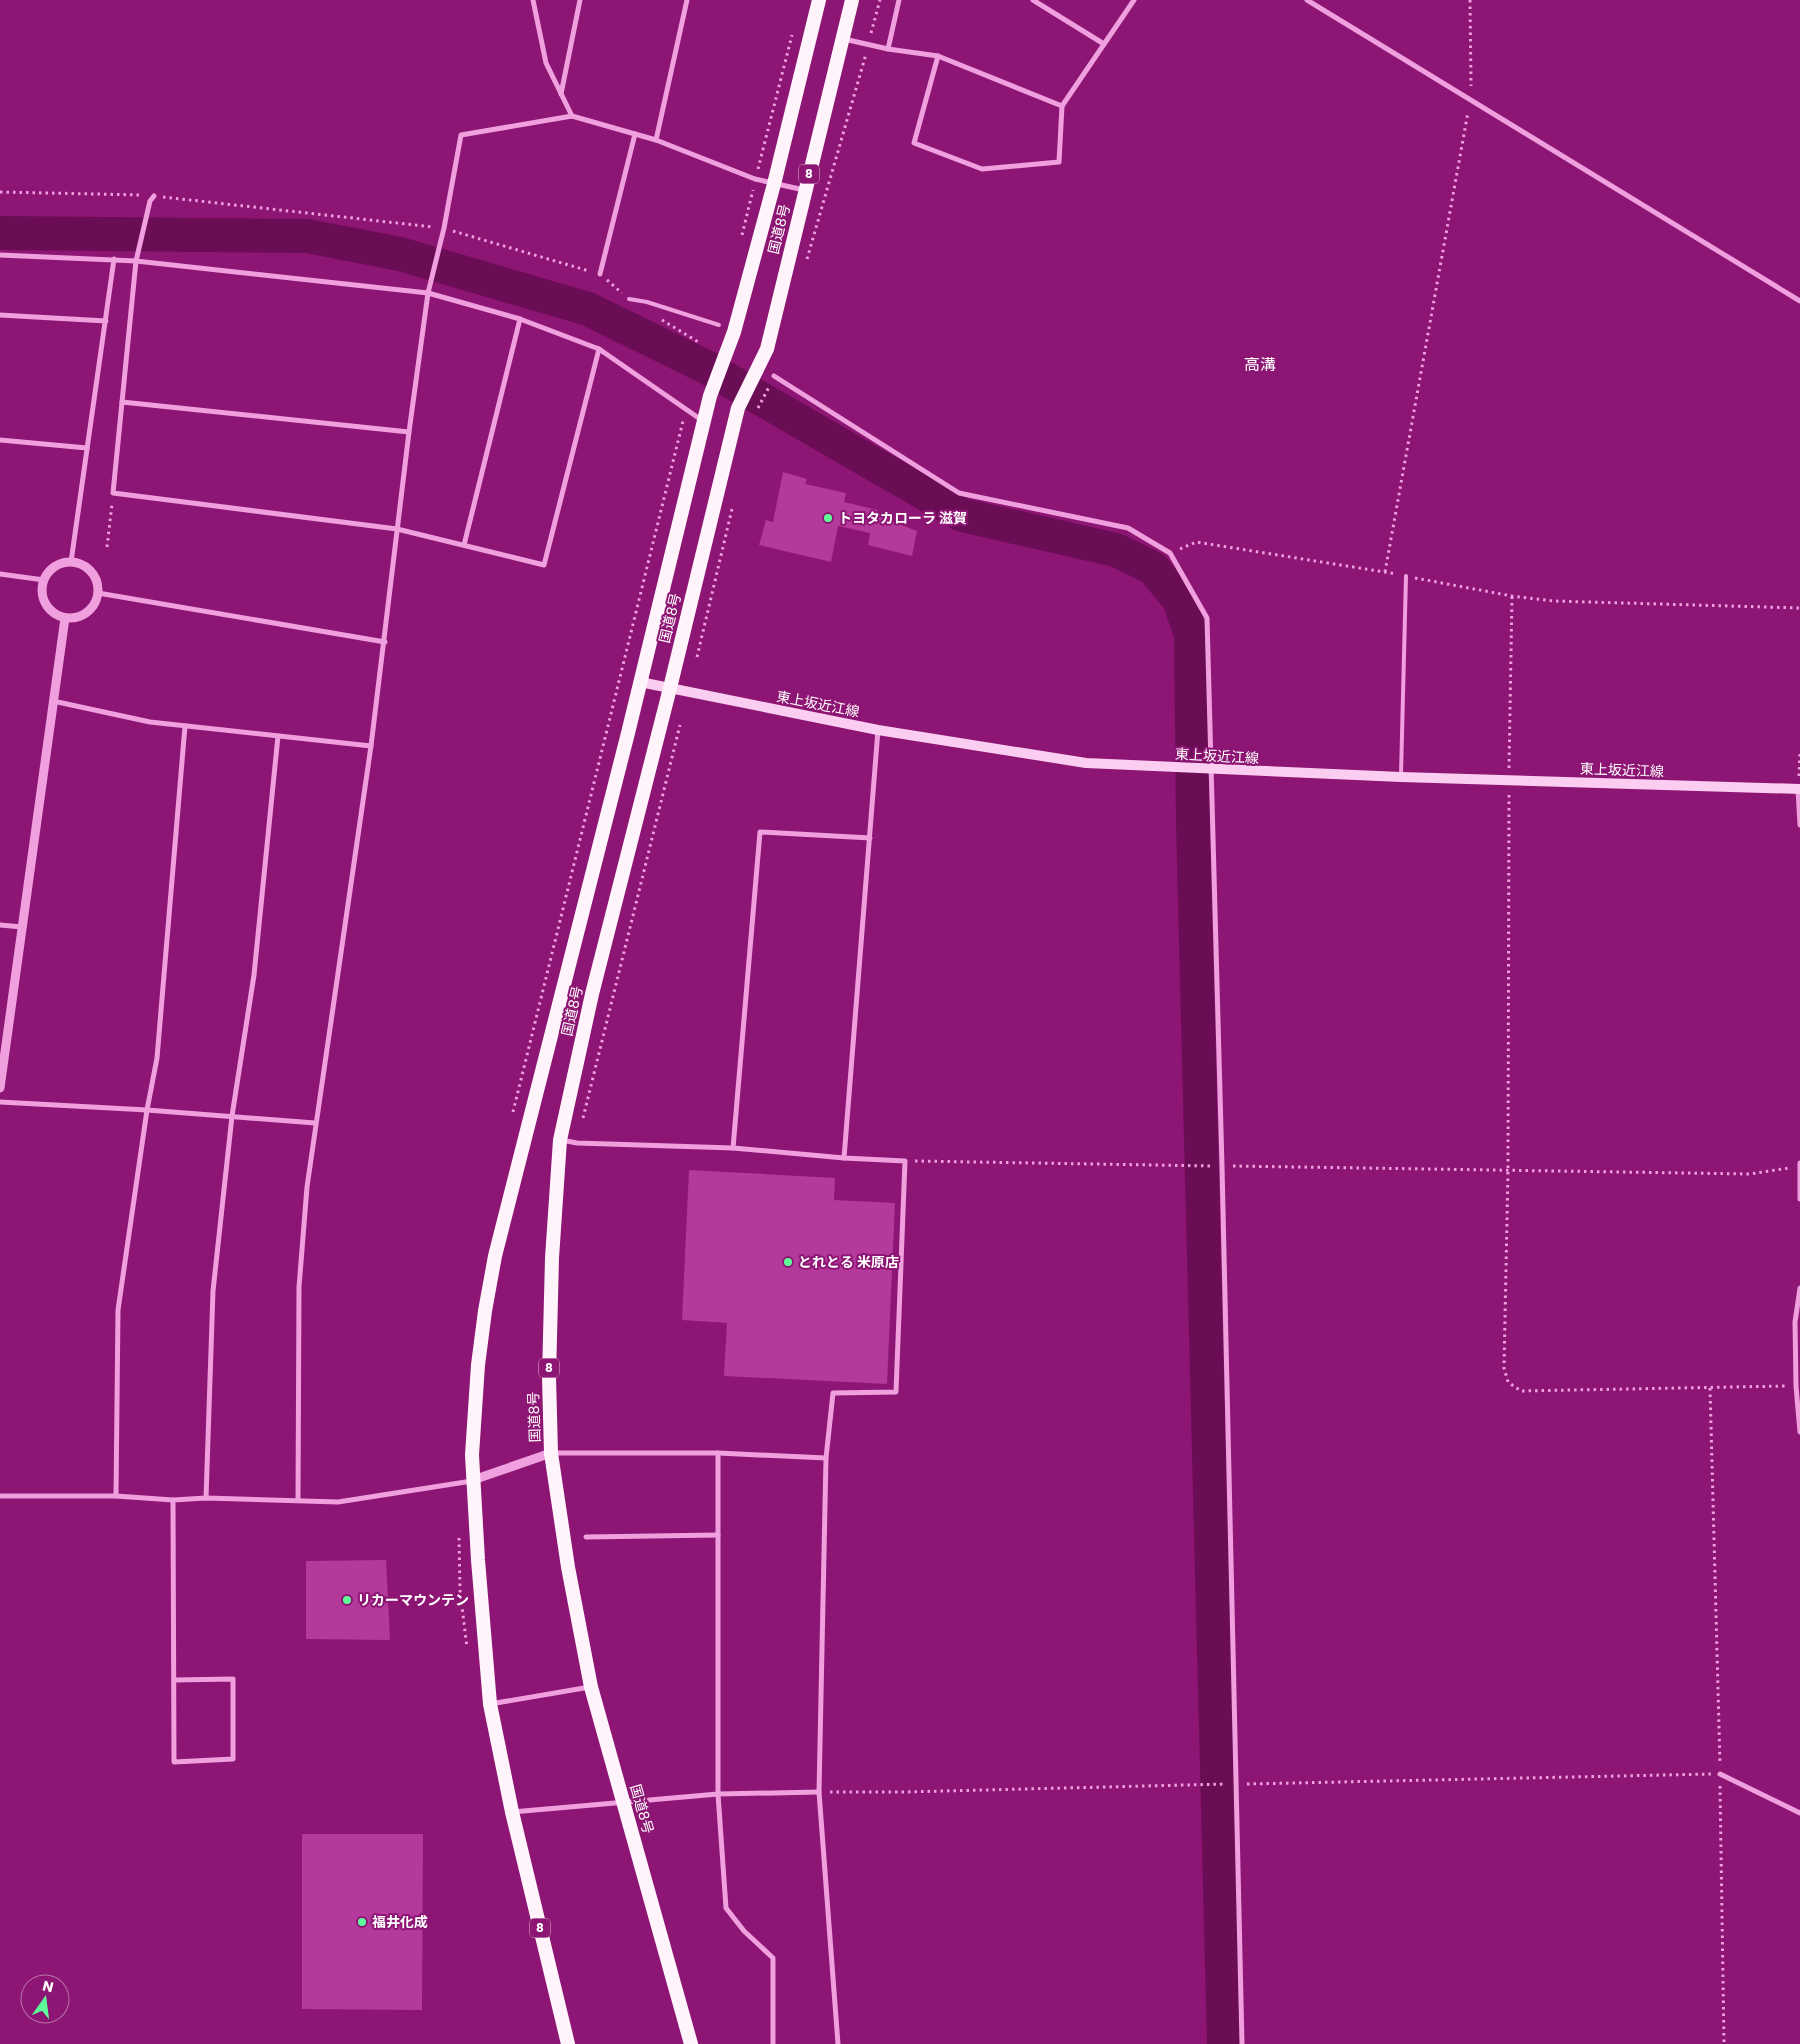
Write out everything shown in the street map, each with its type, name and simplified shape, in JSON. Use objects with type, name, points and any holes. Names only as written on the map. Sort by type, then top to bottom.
[{"type":"highway","name":"国道8号","points":[[568,2044],[512,1812],[490,1704],[472,1456],[478,1365],[495,1256],[640,682],[703,421],[710,396],[734,332],[774,184],[819,0]]},
{"type":"highway","name":"国道8号","points":[[691,2044],[591,1687],[568,1567],[551,1453],[549,1377],[552,1258],[560,1140],[592,994],[670,688],[738,408],[767,349],[852,0]]},
{"type":"main road","name":"東上坂近江線","points":[[640,682],[878,730],[1086,763],[1401,777],[1799,789]]},
{"type":"street","points":[[533,0],[546,63],[572,116]]},
{"type":"street","points":[[560,94],[580,0]]},
{"type":"street","points":[[656,140],[687,0]]},
{"type":"street","points":[[888,49],[899,0]]},
{"type":"street","points":[[1033,0],[1104,44]]},
{"type":"street","points":[[938,56],[914,143],[982,170],[1059,162],[1062,106],[1134,0]]},
{"type":"street","points":[[1307,0],[1800,301]]},
{"type":"street","points":[[843,38],[868,46],[938,56],[1062,106]]},
{"type":"street","points":[[298,1500],[299,1287],[307,1187],[371,746],[408,432],[428,293],[444,228],[460,135],[572,116],[656,140],[755,179],[805,190]]},
{"type":"street","points":[[600,274],[635,134]]},
{"type":"street","points":[[154,196],[150,201],[137,252],[113,493],[397,528],[544,565],[599,349]]},
{"type":"street","points":[[0,255],[136,261],[428,293],[520,319],[599,349],[703,421]]},
{"type":"street","points":[[71,562],[114,260]]},
{"type":"street","points":[[0,315],[106,321]]},
{"type":"street","points":[[464,545],[520,319]]},
{"type":"street","points":[[774,376],[959,493],[1128,528],[1170,553],[1207,618],[1208,769],[1222,1166],[1242,2044]]},
{"type":"street","points":[[122,402],[408,432]]},
{"type":"street","points":[[0,440],[88,448]]},
{"type":"street","points":[[71,562],[88,569],[97,584],[98,593],[90,609],[83,615],[66,618],[58,615],[46,604],[42,588],[44,580],[55,567],[71,562]]},
{"type":"street","points":[[0,574],[44,580]]},
{"type":"street","points":[[98,593],[384,642]]},
{"type":"street","points":[[0,1088],[66,618]]},
{"type":"street","points":[[53,701],[150,722],[371,746]]},
{"type":"street","points":[[116,1496],[118,1310],[147,1110],[157,1058],[185,726]]},
{"type":"street","points":[[844,1158],[878,730]]},
{"type":"street","points":[[206,1498],[212,1291],[232,1116],[254,975],[278,736]]},
{"type":"street","points":[[1799,789],[1800,825]]},
{"type":"street","points":[[733,1148],[760,832],[870,838]]},
{"type":"street","points":[[0,924],[22,927]]},
{"type":"street","points":[[0,1102],[147,1110],[315,1123]]},
{"type":"street","points":[[560,1140],[578,1143],[733,1148],[844,1158],[905,1161],[896,1392],[833,1393],[826,1458],[819,1792],[838,2044]]},
{"type":"street","points":[[1800,1163],[1800,1198]]},
{"type":"street","points":[[1800,1288],[1795,1322],[1796,1386],[1800,1432]]},
{"type":"street","points":[[0,1496],[116,1496],[174,1500],[206,1498],[338,1502],[473,1480],[551,1453],[718,1453],[826,1458]]},
{"type":"street","points":[[718,1453],[718,1794],[726,1908],[744,1931],[773,1958],[773,2044]]},
{"type":"street","points":[[174,1500],[174,1762],[233,1759],[233,1679],[175,1680]]},
{"type":"street","points":[[586,1537],[718,1535]]},
{"type":"street","points":[[490,1704],[591,1687]]},
{"type":"street","points":[[1720,1774],[1800,1813]]},
{"type":"street","points":[[512,1812],[718,1794],[819,1792]]},
{"type":"lane","points":[[629,299],[647,302],[719,325]]},
{"type":"lane","points":[[1401,777],[1406,576]]},
{"type":"path","points":[[806,263],[880,0]]},
{"type":"path","points":[[1385,572],[1471,100],[1470,0]]},
{"type":"path","points":[[740,243],[794,28]]},
{"type":"path","points":[[0,192],[154,196],[444,228],[600,274],[629,299]]},
{"type":"path","points":[[754,416],[774,376]]},
{"type":"path","points":[[106,547],[113,493]]},
{"type":"path","points":[[697,657],[734,503]]},
{"type":"path","points":[[1170,553],[1196,542],[1385,572],[1512,596],[1553,601],[1800,608]]},
{"type":"path","points":[[1512,596],[1509,780],[1508,1170],[1504,1368],[1508,1382],[1521,1391],[1796,1386]]},
{"type":"path","points":[[578,1143],[622,956],[680,725]]},
{"type":"path","points":[[1799,789],[1800,752]]},
{"type":"path","points":[[905,1161],[1750,1174],[1800,1167]]},
{"type":"path","points":[[1710,1388],[1720,1774],[1724,2044]]},
{"type":"path","points":[[819,1792],[904,1792],[1720,1774]]},
{"type":"building","name":"トヨタカローラ 滋賀","points":[[783,472],[807,479],[805,484],[846,493],[844,502],[878,510],[875,515],[917,531],[912,556],[868,545],[870,533],[838,526],[831,562],[759,545],[766,520],[773,522]]},
{"type":"building","name":"とれとる 米原店","points":[[689,1170],[835,1178],[834,1200],[895,1203],[887,1384],[724,1376],[727,1323],[682,1320]]},
{"type":"building","name":"リカーマウンテン","points":[[386,1560],[390,1640],[306,1639],[306,1561]]},
{"type":"building","name":"福井化成","points":[[302,1834],[423,1834],[422,2010],[302,2009]]},
{"type":"waterway","points":[[0,233],[307,236],[400,254],[588,309],[706,367],[962,515],[1116,550],[1153,568],[1179,600],[1191,635],[1193,824],[1224,2044]]},
{"type":"place","name":"トヨタカローラ 滋賀","points":[[828,518]]},
{"type":"place","name":"とれとる 米原店","points":[[788,1262]]},
{"type":"place","name":"リカーマウンテン","points":[[347,1600]]},
{"type":"place","name":"福井化成","points":[[362,1922]]},
{"type":"district","name":"高溝","points":[[1260,364]]}]
